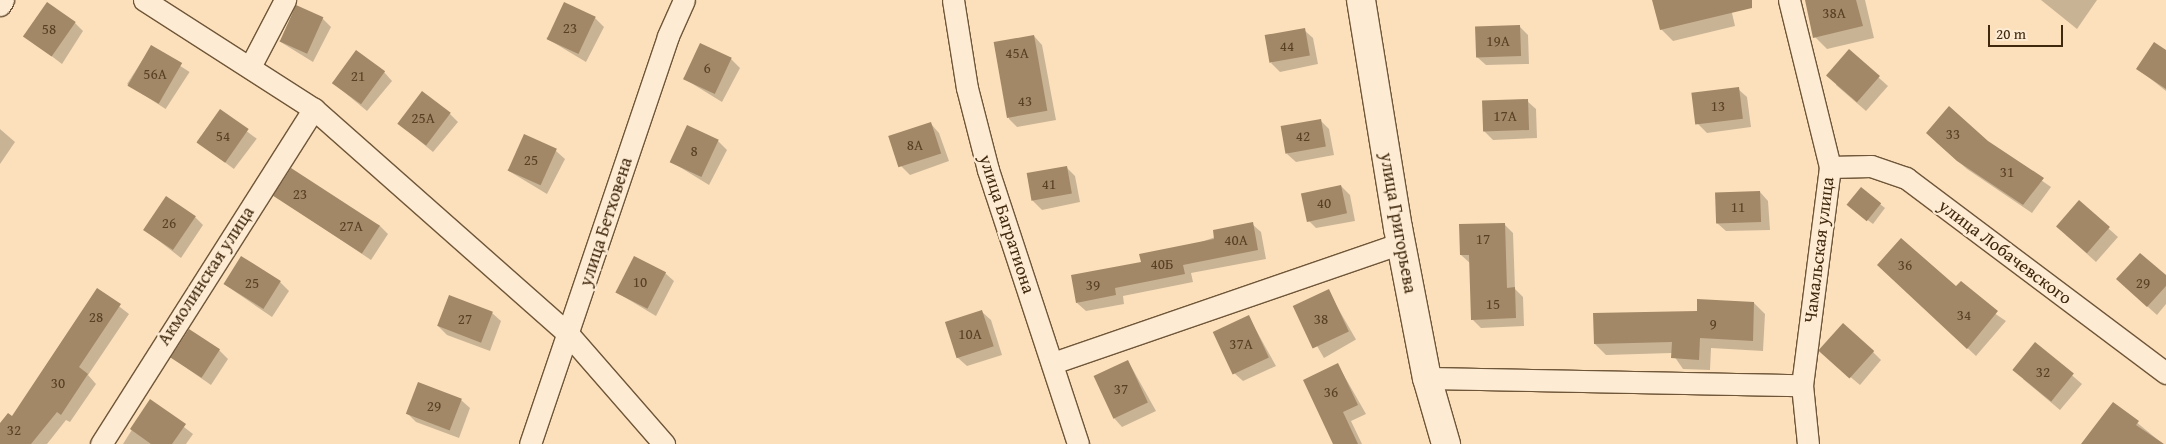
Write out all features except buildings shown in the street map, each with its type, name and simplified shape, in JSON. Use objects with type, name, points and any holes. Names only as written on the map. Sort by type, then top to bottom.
[{"type":"main road","name":"улица Григорьева","points":[[1361,0],[1427,378],[1446,444]]},
{"type":"street","points":[[0,5],[3,0]]},
{"type":"street","points":[[144,0],[314,109],[569,335],[664,444]]},
{"type":"street","points":[[250,67],[284,0]]},
{"type":"street","name":"улица Бетховена","points":[[530,444],[569,335],[668,36],[684,0]]},
{"type":"street","name":"улица Багратиона","points":[[953,0],[967,88],[988,170],[1053,363],[1078,444]]},
{"type":"street","name":"Чамальская улица","points":[[1789,0],[1830,167],[1802,385],[1808,444]]},
{"type":"street","name":"Акмолинская улица","points":[[100,444],[314,109]]},
{"type":"street","name":"улица Лобачевского","points":[[1830,167],[1871,166],[1906,178],[2166,373]]},
{"type":"street","points":[[1053,363],[1402,243]]},
{"type":"street","points":[[1427,378],[1802,385]]}]
